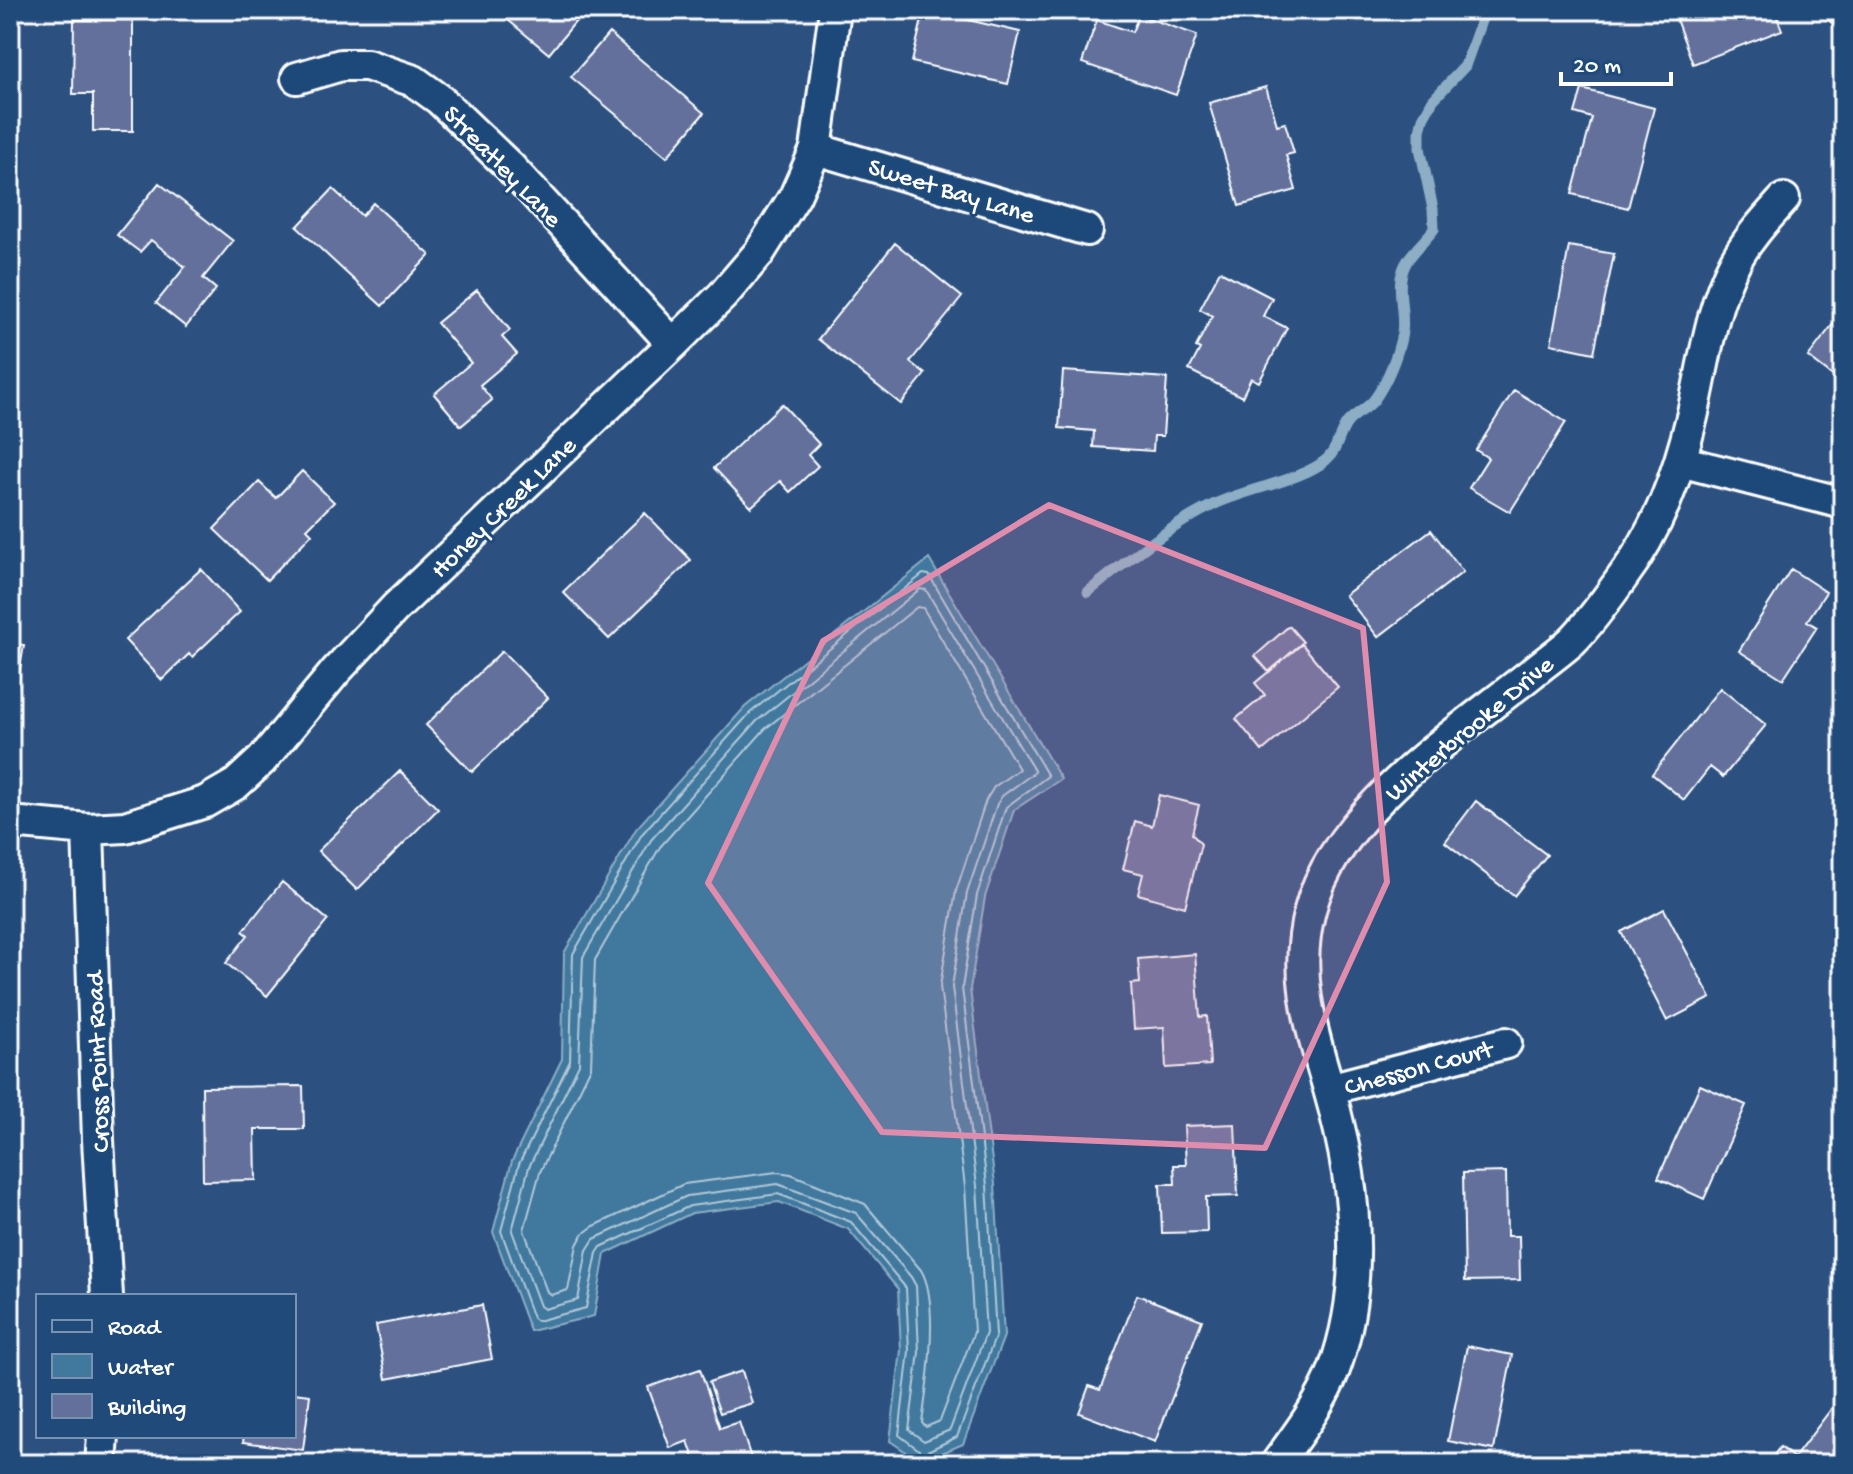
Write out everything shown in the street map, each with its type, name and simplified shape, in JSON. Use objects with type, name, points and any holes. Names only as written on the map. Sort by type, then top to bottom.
[{"type":"street","name":"Honey Creek Lane","points":[[10,822],[88,829],[125,827],[205,802],[236,784],[262,760],[336,671],[395,608],[673,344],[723,295],[759,253],[795,196],[816,149],[835,10]]},
{"type":"street","name":"Streatley Lane","points":[[297,78],[341,65],[367,65],[414,81],[439,99],[509,166],[673,344]]},
{"type":"street","name":"Sweet Bay Lane","points":[[816,149],[1087,230]]},
{"type":"street","name":"Winterbrooke Drive","points":[[1276,1464],[1306,1422],[1333,1371],[1349,1308],[1355,1267],[1347,1168],[1329,1089],[1310,1027],[1301,948],[1311,905],[1331,858],[1379,799],[1573,640],[1624,576],[1648,538],[1669,494],[1692,419],[1707,346],[1733,265],[1752,234],[1784,199]]},
{"type":"street","points":[[1680,461],[1843,503]]},
{"type":"street","name":"Cross Point Road","points":[[88,829],[98,1140],[107,1294]]},
{"type":"street","name":"Chesson Court","points":[[1329,1089],[1506,1043]]},
{"type":"street","points":[[101,1464],[103,1438]]},
{"type":"highlighted area","points":[[1049,505],[1363,628],[1387,882],[1265,1148],[882,1132],[708,883],[823,641]]},
{"type":"water","points":[[929,559],[1061,779],[1014,810],[985,897],[970,989],[995,1184],[1004,1336],[963,1444],[921,1462],[890,1441],[901,1350],[898,1289],[848,1229],[779,1202],[692,1213],[605,1254],[594,1316],[530,1331],[493,1232],[512,1161],[562,1059],[564,953],[636,829],[745,707]]},
{"type":"building","points":[[496,10],[585,10],[549,54]]},
{"type":"building","points":[[917,10],[953,10],[951,16],[1020,32],[1008,84],[912,62],[924,11]]},
{"type":"building","points":[[1684,10],[1774,10],[1782,30],[1693,64],[1674,14]]},
{"type":"building","points":[[1824,10],[1843,10],[1843,31],[1821,15]]},
{"type":"building","points":[[1139,15],[1197,35],[1176,95],[1082,63],[1097,20],[1132,32]]},
{"type":"building","points":[[74,20],[133,20],[133,131],[93,131],[93,94],[73,94]]},
{"type":"building","points":[[609,33],[704,113],[667,157],[571,77]]},
{"type":"building","points":[[1266,87],[1277,125],[1285,123],[1294,153],[1286,155],[1296,190],[1239,206],[1209,103]]},
{"type":"building","points":[[1582,89],[1654,108],[1628,208],[1572,194],[1592,118],[1575,113]]},
{"type":"building","points":[[159,183],[233,241],[203,278],[216,289],[186,327],[156,303],[185,267],[151,240],[140,252],[117,235]]},
{"type":"building","points":[[333,189],[362,216],[373,203],[430,255],[382,306],[297,227]]},
{"type":"building","points":[[895,243],[962,297],[910,362],[925,374],[901,404],[818,339]]},
{"type":"building","points":[[1569,246],[1614,254],[1594,353],[1551,344]]},
{"type":"building","points":[[1220,271],[1272,298],[1263,316],[1287,328],[1259,382],[1251,378],[1242,397],[1189,370],[1200,349],[1196,347],[1212,316],[1200,309]]},
{"type":"building","points":[[477,290],[510,330],[502,337],[517,354],[480,385],[492,400],[461,426],[434,394],[471,363],[437,323]]},
{"type":"building","points":[[1843,311],[1843,384],[1808,357]]},
{"type":"building","points":[[1063,371],[1167,378],[1163,436],[1154,436],[1153,451],[1093,447],[1094,431],[1059,428]]},
{"type":"building","points":[[1514,390],[1566,422],[1510,512],[1469,488],[1488,458],[1476,450]]},
{"type":"building","points":[[782,404],[819,444],[808,455],[818,466],[790,492],[780,481],[751,507],[714,468]]},
{"type":"building","points":[[302,471],[334,502],[307,529],[312,534],[267,580],[214,529],[259,482],[276,498]]},
{"type":"building","points":[[645,513],[691,560],[609,639],[563,592]]},
{"type":"building","points":[[1431,530],[1463,572],[1378,637],[1345,595]]},
{"type":"building","points":[[201,569],[240,612],[162,680],[125,640]]},
{"type":"building","points":[[1791,569],[1826,592],[1807,621],[1817,627],[1783,679],[1739,651]]},
{"type":"building","points":[[1289,626],[1303,642],[1269,672],[1255,656]]},
{"type":"building","points":[[10,643],[24,645],[11,721],[10,721]]},
{"type":"building","points":[[1302,644],[1338,687],[1262,751],[1236,719],[1265,695],[1255,683]]},
{"type":"building","points":[[502,651],[548,698],[472,772],[426,725]]},
{"type":"building","points":[[1720,688],[1766,725],[1723,777],[1710,767],[1684,800],[1652,774]]},
{"type":"building","points":[[400,771],[438,809],[357,890],[318,851]]},
{"type":"building","points":[[1159,795],[1199,805],[1192,834],[1201,844],[1185,907],[1138,894],[1143,874],[1123,869],[1135,821],[1152,826]]},
{"type":"building","points":[[1476,801],[1547,855],[1514,896],[1445,842]]},
{"type":"building","points":[[282,882],[328,920],[267,996],[226,963],[248,935],[243,931]]},
{"type":"building","points":[[1664,909],[1711,998],[1667,1021],[1621,932]]},
{"type":"building","points":[[1195,954],[1200,1017],[1207,1016],[1210,1065],[1166,1068],[1164,1027],[1134,1029],[1131,984],[1140,983],[1138,959]]},
{"type":"building","points":[[1700,1085],[1746,1105],[1704,1199],[1658,1178]]},
{"type":"building","points":[[303,1086],[304,1129],[255,1129],[256,1180],[203,1181],[202,1087]]},
{"type":"building","points":[[1235,1124],[1238,1196],[1206,1197],[1207,1232],[1162,1233],[1160,1184],[1175,1184],[1174,1165],[1186,1165],[1184,1126]]},
{"type":"building","points":[[1506,1172],[1507,1236],[1519,1236],[1520,1280],[1465,1281],[1463,1173]]},
{"type":"building","points":[[1137,1295],[1202,1320],[1155,1442],[1079,1413],[1089,1386],[1100,1390]]},
{"type":"building","points":[[482,1305],[492,1359],[386,1379],[376,1325]]},
{"type":"building","points":[[1467,1346],[1512,1355],[1494,1450],[1448,1441]]},
{"type":"building","points":[[700,1369],[720,1428],[739,1422],[752,1461],[743,1464],[696,1464],[688,1441],[670,1448],[648,1387]]},
{"type":"building","points":[[742,1371],[752,1403],[720,1413],[709,1382]]},
{"type":"building","points":[[296,1393],[310,1395],[303,1450],[243,1442],[244,1438],[296,1438]]},
{"type":"building","points":[[1832,1408],[1843,1416],[1843,1464],[1767,1464],[1780,1447],[1794,1458]]},
{"type":"waterway","points":[[1088,592],[1196,514],[1226,499],[1302,474],[1326,460],[1347,423],[1374,400],[1388,377],[1400,341],[1403,271],[1410,257],[1434,229],[1433,209],[1420,148],[1423,118],[1433,100],[1465,66],[1485,10]]}]
